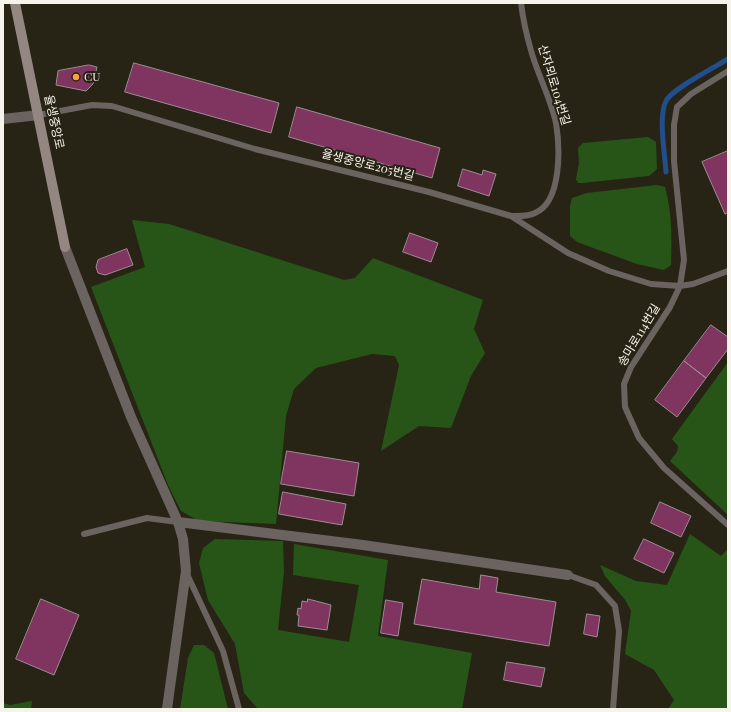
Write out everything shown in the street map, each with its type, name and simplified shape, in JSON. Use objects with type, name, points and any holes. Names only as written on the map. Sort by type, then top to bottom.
[{"type":"street","name":"율생중앙로","points":[[15,3],[65,247],[131,417],[178,522]]},
{"type":"street","points":[[3,119],[39,115]]},
{"type":"street","points":[[167,709],[186,571],[183,539],[178,522],[363,545],[568,575]]},
{"type":"lane","name":"산자뫼로104번길","points":[[511,216],[526,216],[536,213],[546,205],[552,194],[559,161],[556,122],[532,53],[521,3]]},
{"type":"lane","points":[[680,286],[684,260],[674,161],[674,126],[677,107],[691,94],[728,71]]},
{"type":"lane","name":"율생중앙로205번길","points":[[39,115],[92,105],[112,106],[255,149],[429,192],[511,216],[568,253],[609,271],[651,284],[680,286],[693,284],[728,271]]},
{"type":"lane","name":"송마로114번길","points":[[680,286],[670,307],[631,367],[624,384],[625,407],[639,438],[664,468],[728,525]]},
{"type":"lane","points":[[84,534],[148,518],[178,522]]},
{"type":"lane","points":[[186,571],[223,650],[239,709]]},
{"type":"lane","points":[[568,575],[596,585],[615,606],[620,631],[613,709]]},
{"type":"green space","points":[[648,137],[656,142],[657,169],[649,176],[578,183],[576,179],[579,163],[578,148],[583,143]]},
{"type":"green space","points":[[657,185],[665,187],[670,216],[671,265],[664,270],[637,264],[577,242],[570,236],[570,206],[572,198],[587,193]]},
{"type":"green space","points":[[132,220],[169,224],[344,280],[355,278],[373,258],[483,300],[474,329],[485,353],[471,376],[451,428],[419,426],[381,451],[399,365],[395,356],[372,354],[316,368],[294,389],[286,416],[276,524],[199,521],[181,511],[168,485],[91,287],[145,267]]},
{"type":"green space","points":[[728,362],[728,515],[670,461],[677,452],[678,446],[672,439]]},
{"type":"green space","points":[[690,534],[721,556],[728,549],[728,709],[668,709],[674,700],[654,670],[625,654],[631,611],[626,601],[605,576],[600,565],[636,581],[667,585]]},
{"type":"green space","points":[[215,539],[283,541],[284,572],[278,630],[349,642],[359,585],[293,575],[294,544],[388,560],[378,636],[472,653],[462,709],[258,709],[244,693],[235,644],[208,600],[199,563],[203,548]]},
{"type":"green space","points":[[194,645],[204,645],[214,653],[228,709],[180,709],[188,658]]},
{"type":"green space","points":[[32,701],[31,709],[3,709],[3,703],[10,705]]},
{"type":"building","points":[[134,63],[279,103],[271,133],[125,92]]},
{"type":"building","name":"CU","points":[[89,65],[97,67],[93,84],[86,91],[56,85],[58,71]]},
{"type":"building","points":[[297,107],[440,148],[432,178],[289,137]]},
{"type":"building","points":[[728,151],[728,213],[725,214],[702,162]]},
{"type":"building","points":[[463,169],[482,175],[483,170],[496,174],[489,196],[458,186]]},
{"type":"building","points":[[410,233],[438,243],[431,262],[403,252]]},
{"type":"building","points":[[127,249],[133,265],[105,275],[98,273],[96,267],[98,260]]},
{"type":"building","points":[[711,325],[728,337],[728,349],[706,378],[684,361]]},
{"type":"building","points":[[684,361],[706,378],[677,417],[655,400]]},
{"type":"building","points":[[287,451],[359,463],[354,496],[281,484]]},
{"type":"building","points":[[283,492],[346,504],[342,525],[279,514]]},
{"type":"building","points":[[660,502],[691,516],[681,537],[651,523]]},
{"type":"building","points":[[644,539],[674,553],[664,573],[634,559]]},
{"type":"building","points":[[481,575],[498,578],[496,592],[556,602],[549,646],[414,624],[422,579],[479,589]]},
{"type":"building","points":[[41,599],[79,615],[54,675],[16,659]]},
{"type":"building","points":[[308,599],[331,605],[327,630],[298,626],[298,608],[301,609],[302,601],[307,602]]},
{"type":"building","points":[[386,600],[403,603],[398,636],[381,633]]},
{"type":"building","points":[[587,614],[600,616],[597,637],[584,634]]},
{"type":"building","points":[[507,662],[545,668],[541,687],[504,680]]},
{"type":"waterway","points":[[666,172],[662,126],[662,116],[666,101],[676,90],[728,59]]},
{"type":"place","name":"CU","points":[[76,77]]}]
